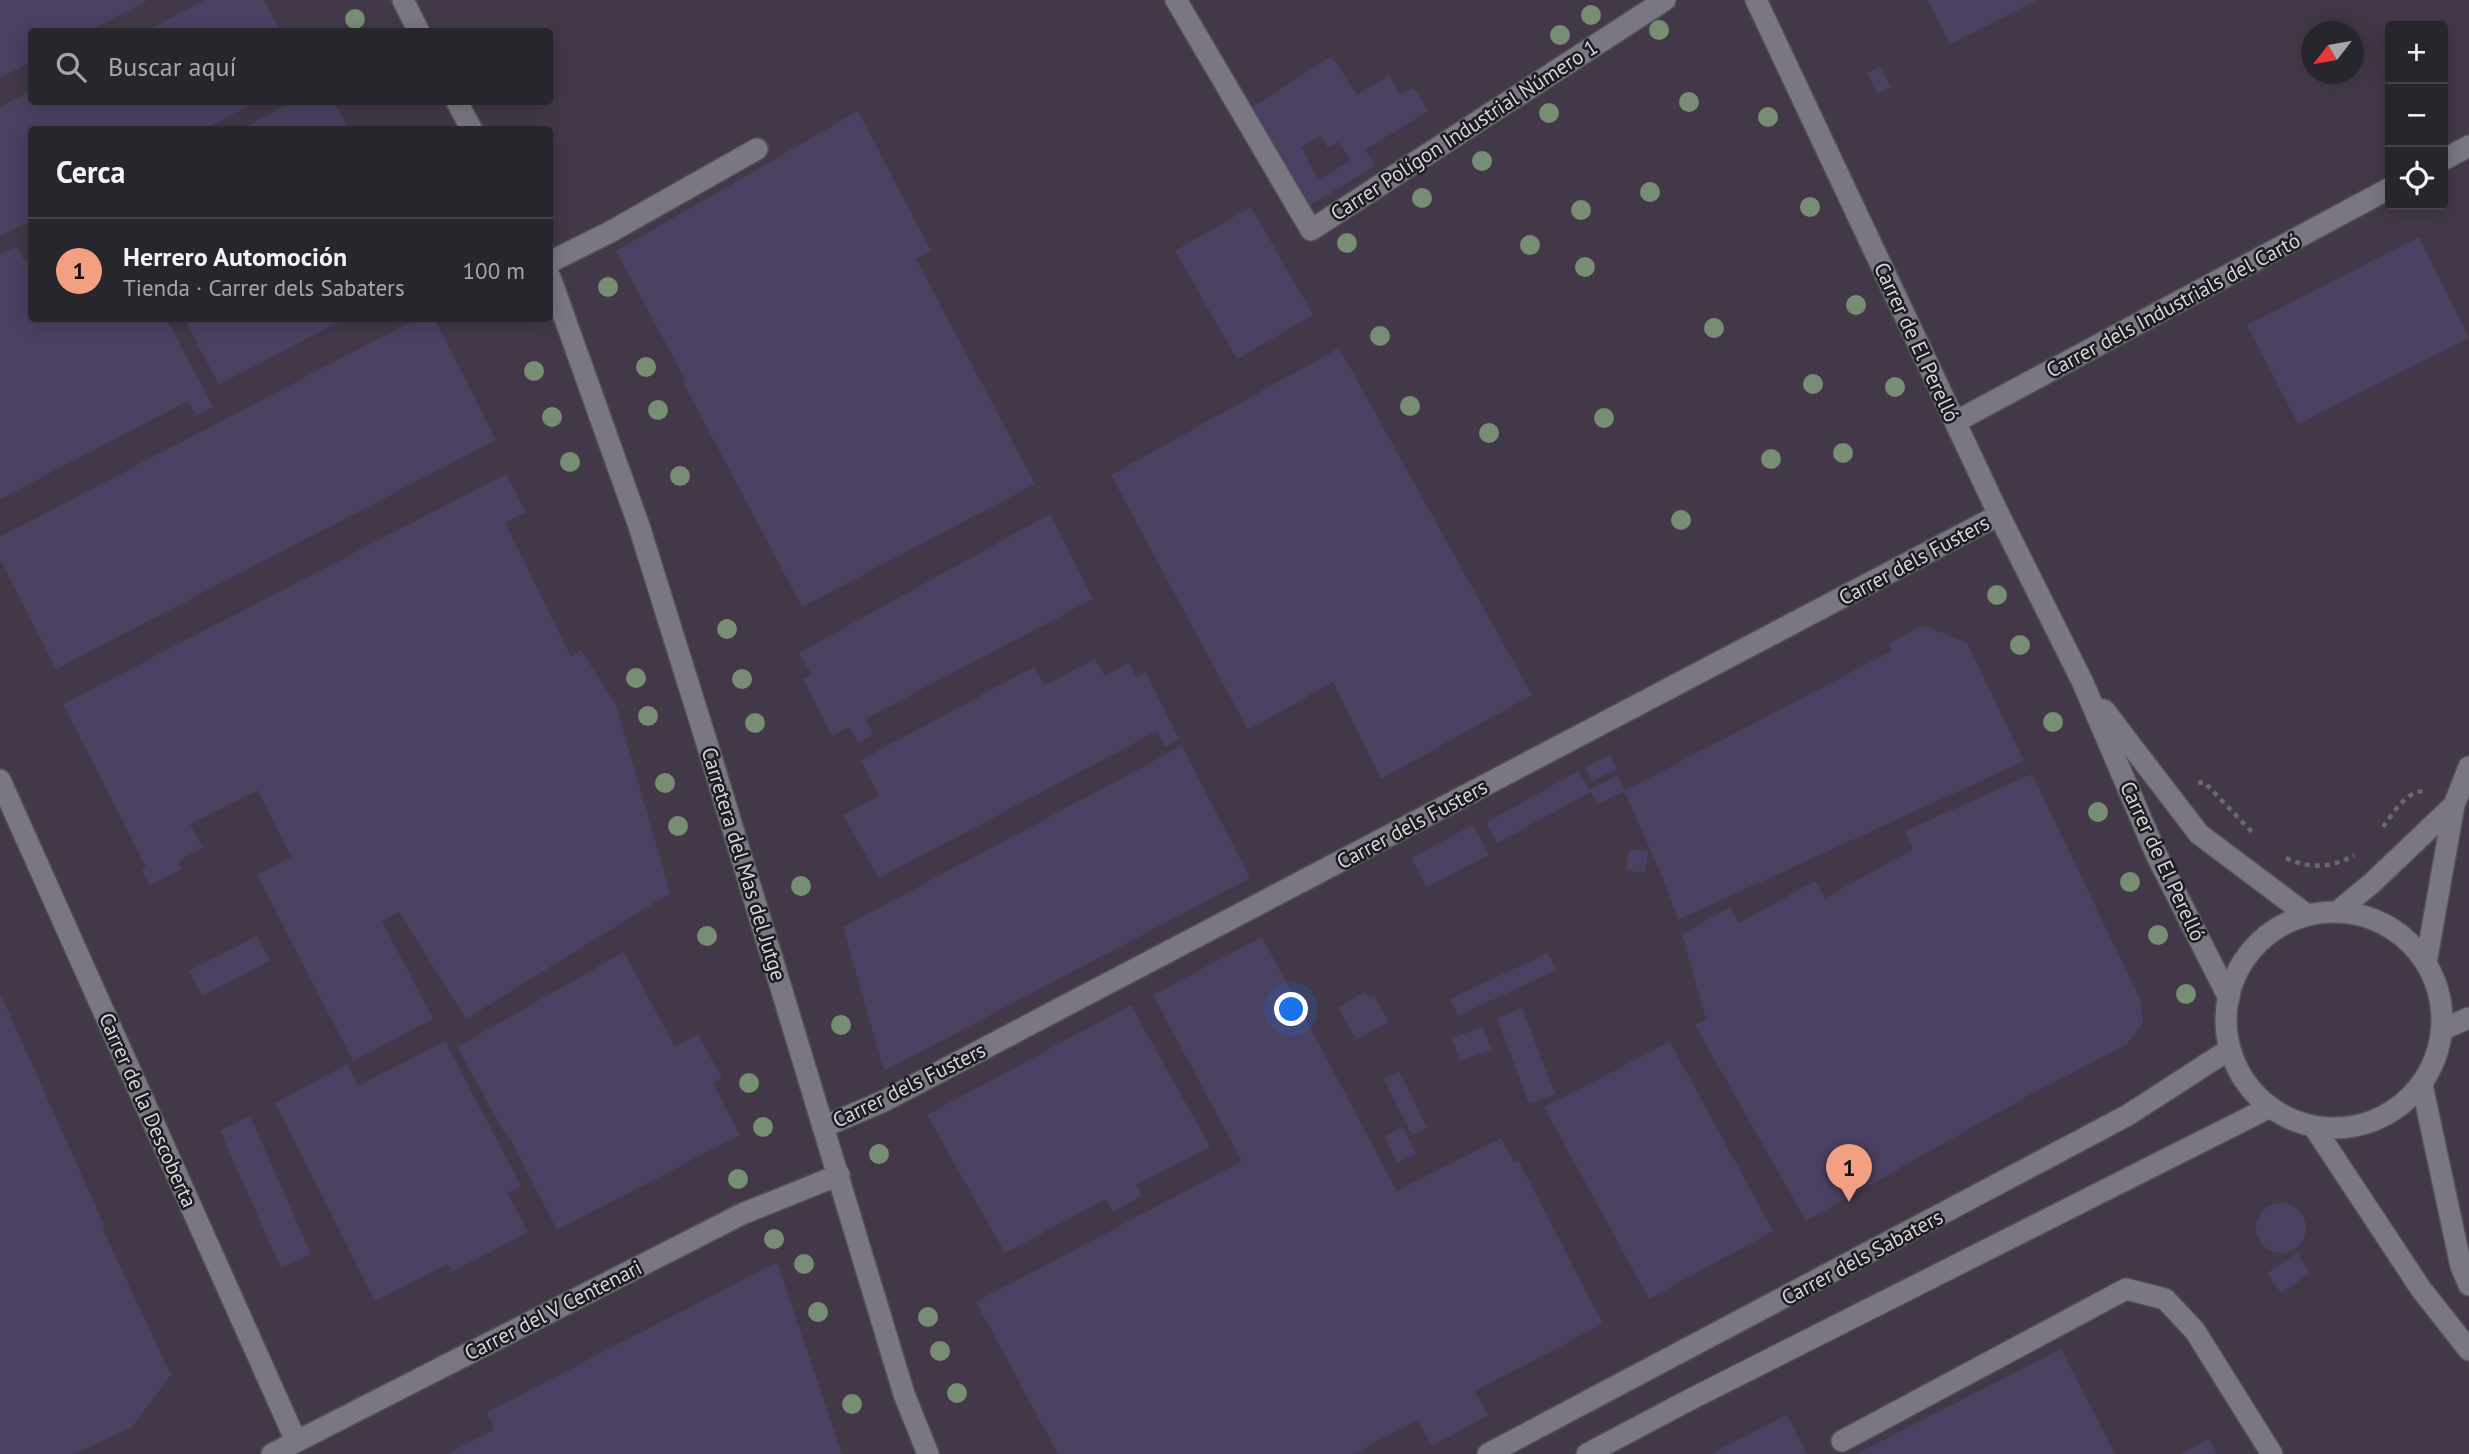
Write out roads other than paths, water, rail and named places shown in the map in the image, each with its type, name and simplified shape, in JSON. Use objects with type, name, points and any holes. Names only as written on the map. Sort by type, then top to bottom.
[{"type":"street","points":[[403,0],[417,28]]},
{"type":"street","name":"Carrer Polígon Industrial Número 1","points":[[1175,0],[1311,230],[1665,0]]},
{"type":"street","name":"Carrer de El Perelló","points":[[1756,0],[1999,516],[2083,683],[2157,856],[2229,998]]},
{"type":"street","points":[[458,105],[469,126]]},
{"type":"street","points":[[2448,157],[2469,146]]},
{"type":"street","points":[[553,260],[610,232],[757,149]]},
{"type":"street","name":"Carrer dels Industrials del Cartó","points":[[1955,422],[2385,191]]},
{"type":"street","name":"Carretera del Mas del Jutge","points":[[553,285],[639,526],[904,1394],[928,1454]]},
{"type":"street","name":"Carrer dels Fusters","points":[[823,1127],[884,1101],[1999,516]]},
{"type":"street","name":"Carrer de El Perelló","points":[[2083,683],[2199,834],[2307,915]]},
{"type":"street","points":[[2426,962],[2454,805],[2469,767]]},
{"type":"street","name":"Carrer de la Descoberta","points":[[0,780],[296,1441]]},
{"type":"street","points":[[2336,912],[2372,883],[2454,805]]},
{"type":"street","points":[[2336,912],[2372,918],[2403,936],[2426,962],[2440,995],[2443,1030],[2436,1059],[2422,1085],[2400,1107],[2375,1122],[2345,1128],[2314,1127],[2291,1119],[2270,1107],[2250,1088],[2230,1049],[2226,1018],[2238,970],[2256,946],[2279,927],[2307,915],[2336,912]]},
{"type":"street","points":[[2443,1030],[2469,1018]]},
{"type":"street","name":"Carrer dels Sabaters","points":[[1488,1454],[2128,1115],[2230,1049]]},
{"type":"street","points":[[2422,1085],[2462,1266],[2469,1284]]},
{"type":"street","points":[[1587,1454],[2270,1107]]},
{"type":"street","points":[[2314,1127],[2421,1289],[2469,1350]]},
{"type":"street","name":"Carrer del V Centenari","points":[[272,1454],[742,1214],[839,1175]]},
{"type":"street","points":[[1842,1441],[2126,1289],[2165,1299],[2195,1331],[2273,1454]]},
{"type":"place","name":"Herrero Automoción","points":[[1849,1202]]}]
